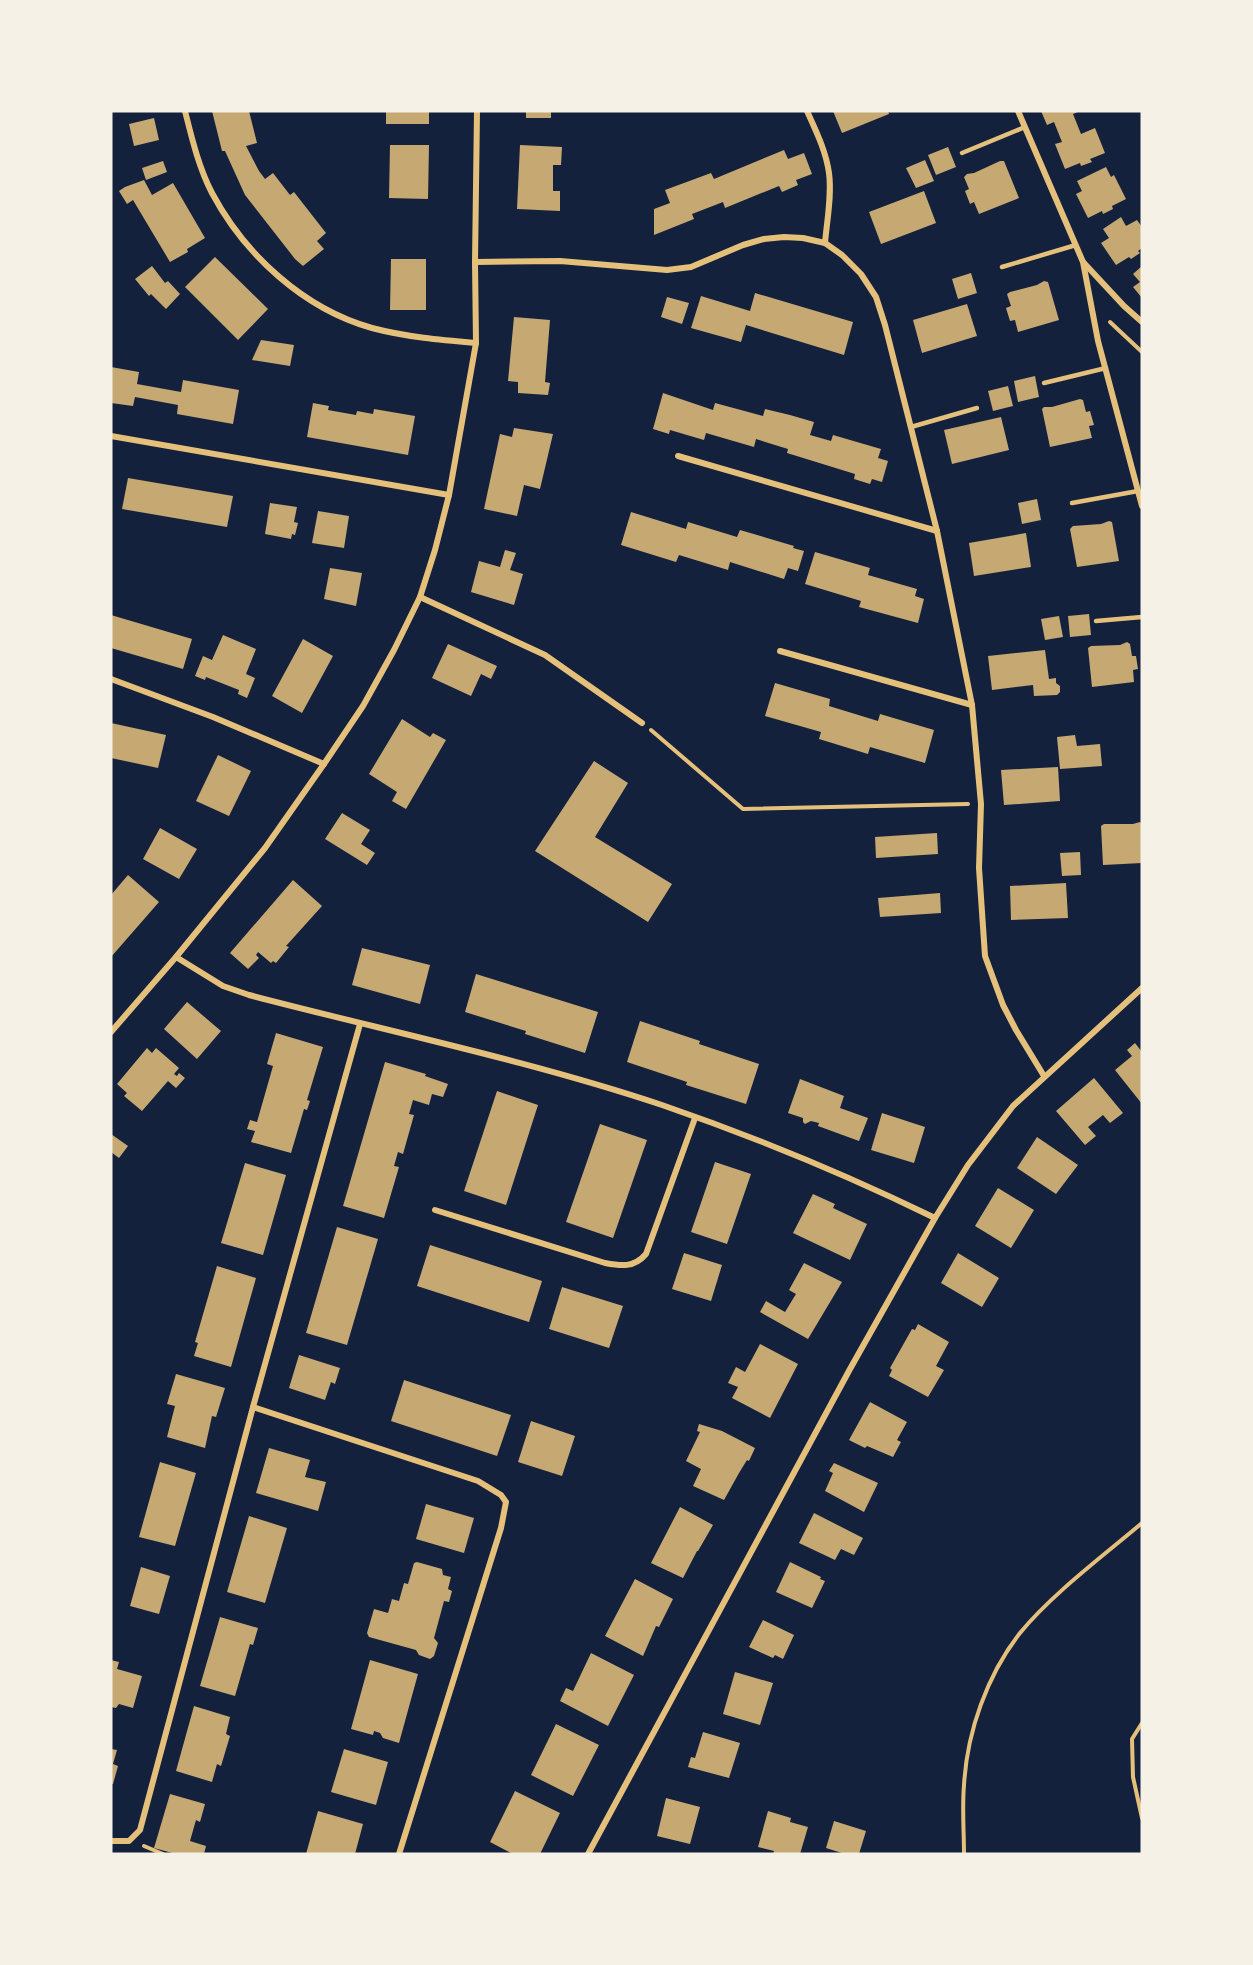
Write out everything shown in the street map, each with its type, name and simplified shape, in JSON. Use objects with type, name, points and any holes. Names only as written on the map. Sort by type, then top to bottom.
[{"type":"street","points":[[185,111],[197,154],[212,193],[249,246],[267,266],[295,290],[331,312],[370,327],[406,336],[476,343]]},
{"type":"street","points":[[111,1032],[177,957],[265,848],[363,706],[420,597],[449,495],[476,343],[477,111]]},
{"type":"street","points":[[807,111],[822,146],[829,174],[825,243]]},
{"type":"street","points":[[1018,111],[1083,262],[1090,303],[1142,506]]},
{"type":"street","points":[[475,262],[560,261],[667,270],[691,267],[743,245],[784,237],[825,243],[842,255],[861,274],[876,297],[885,325],[937,531],[972,705],[981,804],[980,868],[985,956],[1007,1013],[1044,1076]]},
{"type":"street","points":[[1083,262],[1142,322]]},
{"type":"street","points":[[111,436],[449,495]]},
{"type":"street","points":[[678,456],[937,531]]},
{"type":"street","points":[[420,597],[545,655],[642,723]]},
{"type":"street","points":[[780,651],[972,705]]},
{"type":"street","points":[[111,679],[213,717],[324,764]]},
{"type":"street","points":[[177,957],[223,986],[249,995],[566,1076],[695,1118],[776,1147],[935,1218]]},
{"type":"street","points":[[588,1854],[829,1407],[935,1218],[989,1135],[1013,1106],[1142,988]]},
{"type":"street","points":[[111,1840],[129,1841],[140,1830],[253,1407],[360,1024]]},
{"type":"street","points":[[435,1210],[605,1263],[620,1266],[640,1262],[646,1254],[695,1118]]},
{"type":"street","points":[[253,1407],[478,1481],[501,1495],[506,1502],[501,1528],[399,1854]]},
{"type":"lane","points":[[962,153],[1025,127]]},
{"type":"lane","points":[[1002,267],[1076,245]]},
{"type":"lane","points":[[1044,383],[1106,368]]},
{"type":"lane","points":[[911,427],[977,408]]},
{"type":"lane","points":[[1072,503],[1138,491]]},
{"type":"lane","points":[[1096,621],[1142,617]]},
{"type":"path","points":[[1090,303],[1142,352]]},
{"type":"path","points":[[642,723],[743,809],[981,804]]},
{"type":"path","points":[[964,1854],[964,1784],[969,1750],[977,1718],[998,1667],[1020,1634],[1047,1604],[1142,1523]]},
{"type":"path","points":[[1142,1722],[1132,1739],[1133,1777],[1142,1818]]},
{"type":"building","points":[[212,111],[249,111],[257,143],[246,146],[259,171],[265,179],[273,173],[290,195],[294,192],[326,233],[317,241],[324,249],[303,266],[245,195],[225,151],[222,151]]},
{"type":"building","points":[[386,111],[429,111],[429,124],[386,124]]},
{"type":"building","points":[[526,111],[551,111],[551,118],[526,118]]},
{"type":"building","points":[[833,111],[888,111],[889,114],[842,133]]},
{"type":"building","points":[[1041,111],[1080,111],[1073,114],[1081,134],[1095,128],[1105,153],[1090,159],[1092,162],[1081,166],[1080,163],[1065,169],[1055,144],[1062,142],[1054,122],[1047,125]]},
{"type":"building","points":[[154,118],[159,140],[134,146],[129,124]]},
{"type":"building","points":[[390,145],[429,145],[428,199],[389,198]]},
{"type":"building","points":[[520,145],[562,147],[561,165],[553,165],[553,191],[560,191],[560,211],[517,209]]},
{"type":"building","points":[[948,147],[956,167],[936,175],[928,155]]},
{"type":"building","points":[[784,150],[788,159],[804,153],[812,174],[796,180],[798,185],[782,192],[779,186],[725,208],[723,202],[692,214],[694,219],[654,235],[654,209],[670,203],[665,190],[711,173],[714,179]]},
{"type":"building","points":[[925,160],[934,181],[916,188],[906,168]]},
{"type":"building","points":[[163,161],[167,172],[146,180],[142,168]]},
{"type":"building","points":[[1004,161],[1019,198],[979,214],[974,202],[970,204],[965,191],[969,189],[964,177]]},
{"type":"building","points":[[1106,167],[1111,177],[1114,175],[1126,199],[1103,214],[1102,211],[1088,218],[1076,194],[1082,191],[1077,181]]},
{"type":"building","points":[[144,180],[152,195],[173,183],[205,238],[187,249],[188,252],[170,262],[133,200],[127,204],[119,191]]},
{"type":"building","points":[[924,191],[936,223],[881,244],[869,212]]},
{"type":"building","points":[[1121,217],[1126,226],[1137,220],[1142,227],[1142,248],[1138,251],[1140,253],[1131,259],[1129,257],[1116,265],[1101,243],[1109,238],[1103,229]]},
{"type":"building","points":[[215,257],[268,309],[238,340],[185,287]]},
{"type":"building","points":[[391,259],[426,259],[426,310],[390,310]]},
{"type":"building","points":[[152,266],[165,283],[168,281],[180,294],[166,309],[151,294],[149,296],[135,279]]},
{"type":"building","points":[[1142,266],[1142,298],[1133,287],[1140,282],[1133,274]]},
{"type":"building","points":[[971,273],[977,293],[958,299],[952,279]]},
{"type":"building","points":[[1044,281],[1048,282],[1059,320],[1018,332],[1015,320],[1010,321],[1006,308],[1011,306],[1007,294]]},
{"type":"building","points":[[755,293],[853,322],[844,355],[746,325],[741,342],[691,328],[701,296],[750,311]]},
{"type":"building","points":[[667,297],[689,303],[682,324],[661,317]]},
{"type":"building","points":[[967,304],[977,336],[922,353],[913,320]]},
{"type":"building","points":[[514,317],[550,320],[545,382],[550,383],[548,395],[518,393],[518,382],[508,381]]},
{"type":"building","points":[[261,340],[294,345],[290,366],[252,360]]},
{"type":"building","points":[[111,367],[139,372],[137,384],[181,392],[183,380],[239,390],[233,424],[177,414],[178,405],[135,397],[133,406],[111,403]]},
{"type":"building","points":[[1035,376],[1039,397],[1018,402],[1014,381]]},
{"type":"building","points":[[1008,386],[1013,406],[993,411],[988,391]]},
{"type":"building","points":[[663,393],[713,410],[715,403],[763,416],[765,409],[790,415],[814,422],[810,435],[831,441],[833,435],[881,449],[878,458],[888,461],[882,482],[872,479],[870,484],[854,479],[855,474],[787,453],[788,449],[756,439],[754,447],[706,433],[704,440],[670,430],[669,434],[653,429]]},
{"type":"building","points":[[1083,400],[1086,412],[1090,411],[1094,425],[1089,426],[1092,438],[1050,447],[1042,409]]},
{"type":"building","points":[[313,403],[329,406],[328,410],[356,415],[357,411],[373,414],[374,409],[415,416],[408,455],[307,437]]},
{"type":"building","points":[[1001,417],[1009,450],[952,464],[944,430]]},
{"type":"building","points":[[514,428],[553,434],[540,489],[524,485],[517,516],[484,509],[500,434],[512,437]]},
{"type":"building","points":[[128,478],[233,496],[227,527],[122,509]]},
{"type":"building","points":[[1037,499],[1041,520],[1022,524],[1018,503]]},
{"type":"building","points":[[270,503],[297,507],[294,522],[298,523],[295,535],[292,534],[291,539],[265,534]]},
{"type":"building","points":[[318,511],[349,516],[344,548],[312,543]]},
{"type":"building","points":[[631,512],[686,529],[688,522],[737,537],[740,530],[804,551],[798,571],[788,568],[784,579],[730,562],[728,570],[679,555],[676,562],[621,545]]},
{"type":"building","points":[[1112,522],[1119,561],[1077,567],[1070,529],[1073,526],[1101,524]]},
{"type":"building","points":[[1026,533],[1031,567],[974,576],[969,543]]},
{"type":"building","points":[[505,550],[516,553],[510,570],[523,574],[514,605],[471,592],[479,561],[500,567]]},
{"type":"building","points":[[815,552],[870,568],[868,575],[917,589],[915,596],[924,599],[918,623],[859,607],[861,601],[805,584]]},
{"type":"building","points":[[330,568],[362,573],[356,606],[324,599]]},
{"type":"building","points":[[1089,614],[1091,635],[1070,637],[1068,616]]},
{"type":"building","points":[[111,615],[192,639],[183,669],[111,648]]},
{"type":"building","points":[[1059,616],[1063,637],[1045,640],[1041,619]]},
{"type":"building","points":[[223,635],[256,649],[246,674],[255,678],[247,698],[238,694],[239,690],[206,677],[205,680],[195,676],[203,656],[212,660]]},
{"type":"building","points":[[303,639],[333,656],[302,713],[272,696]]},
{"type":"building","points":[[1127,642],[1130,644],[1132,656],[1136,656],[1138,669],[1133,670],[1134,682],[1092,687],[1088,648],[1120,645]]},
{"type":"building","points":[[448,644],[497,666],[491,679],[481,674],[471,696],[432,678]]},
{"type":"building","points":[[1045,650],[1049,679],[1056,678],[1056,683],[1060,686],[1060,692],[1057,695],[1034,696],[1033,685],[992,690],[988,656]]},
{"type":"building","points":[[775,683],[830,699],[829,706],[878,721],[880,714],[934,730],[925,763],[870,747],[868,754],[819,739],[821,732],[765,716]]},
{"type":"building","points":[[402,719],[430,737],[433,733],[446,740],[406,809],[392,801],[397,792],[369,774]]},
{"type":"building","points":[[111,723],[166,735],[158,768],[111,758]]},
{"type":"building","points":[[1075,735],[1077,746],[1100,744],[1102,766],[1060,769],[1057,737]]},
{"type":"building","points":[[218,755],[251,771],[229,816],[196,801]]},
{"type":"building","points":[[594,761],[628,783],[595,837],[672,884],[648,922],[535,851]]},
{"type":"building","points":[[1058,767],[1060,801],[1004,805],[1001,770]]},
{"type":"building","points":[[342,813],[370,830],[361,844],[375,853],[367,865],[325,839]]},
{"type":"building","points":[[1140,822],[1142,824],[1142,863],[1103,865],[1101,826]]},
{"type":"building","points":[[160,828],[197,849],[179,879],[143,859]]},
{"type":"building","points":[[937,833],[938,854],[876,858],[875,837]]},
{"type":"building","points":[[1080,852],[1081,875],[1062,876],[1060,853]]},
{"type":"building","points":[[128,875],[159,902],[111,957],[111,895]]},
{"type":"building","points":[[293,880],[322,906],[286,946],[289,947],[276,963],[273,961],[271,963],[258,952],[256,955],[259,958],[248,969],[230,953]]},
{"type":"building","points":[[1066,883],[1068,918],[1011,920],[1010,886]]},
{"type":"building","points":[[940,893],[941,913],[880,917],[878,898]]},
{"type":"building","points":[[362,948],[430,965],[420,1004],[352,985]]},
{"type":"building","points":[[476,974],[598,1012],[585,1053],[465,1012]]},
{"type":"building","points":[[187,1002],[221,1031],[197,1059],[164,1029]]},
{"type":"building","points":[[640,1021],[759,1064],[746,1104],[686,1085],[687,1082],[627,1062]]},
{"type":"building","points":[[276,1033],[323,1047],[307,1100],[310,1101],[307,1110],[304,1109],[291,1153],[251,1142],[255,1131],[247,1129],[250,1120],[257,1122],[273,1066],[267,1064]]},
{"type":"building","points":[[1135,1043],[1142,1052],[1142,1104],[1115,1070],[1132,1056],[1127,1050]]},
{"type":"building","points":[[147,1048],[152,1053],[156,1048],[179,1068],[174,1074],[177,1076],[179,1073],[185,1078],[176,1088],[168,1081],[142,1111],[124,1096],[127,1093],[117,1084]]},
{"type":"building","points":[[385,1062],[426,1074],[425,1076],[448,1084],[443,1097],[432,1094],[429,1105],[413,1100],[409,1114],[414,1115],[403,1154],[398,1152],[394,1166],[399,1167],[384,1218],[343,1206]]},
{"type":"building","points":[[1094,1078],[1123,1113],[1110,1123],[1103,1115],[1088,1127],[1096,1136],[1085,1145],[1056,1111]]},
{"type":"building","points":[[800,1079],[844,1096],[840,1108],[868,1118],[859,1141],[818,1126],[819,1123],[811,1121],[805,1124],[803,1118],[788,1113]]},
{"type":"building","points":[[497,1091],[538,1105],[506,1205],[464,1191]]},
{"type":"building","points":[[882,1113],[925,1127],[914,1163],[871,1150]]},
{"type":"building","points":[[600,1124],[647,1140],[613,1238],[566,1222]]},
{"type":"building","points":[[111,1134],[128,1146],[119,1158],[111,1152]]},
{"type":"building","points":[[1037,1137],[1078,1165],[1056,1194],[1017,1168]]},
{"type":"building","points":[[715,1162],[751,1174],[727,1244],[691,1232]]},
{"type":"building","points":[[245,1163],[286,1175],[263,1255],[221,1243]]},
{"type":"building","points":[[998,1188],[1034,1210],[1011,1248],[975,1226]]},
{"type":"building","points":[[813,1194],[835,1204],[833,1208],[867,1224],[850,1260],[793,1233]]},
{"type":"building","points":[[337,1227],[378,1239],[347,1345],[306,1333]]},
{"type":"building","points":[[430,1245],[542,1281],[529,1322],[417,1286]]},
{"type":"building","points":[[684,1253],[722,1265],[711,1301],[672,1289]]},
{"type":"building","points":[[958,1253],[999,1278],[982,1307],[941,1283]]},
{"type":"building","points":[[804,1263],[842,1282],[808,1339],[760,1312],[766,1301],[785,1312],[796,1294],[789,1290]]},
{"type":"building","points":[[217,1266],[256,1278],[231,1367],[194,1356],[198,1343],[195,1342]]},
{"type":"building","points":[[562,1287],[623,1306],[609,1348],[549,1329]]},
{"type":"building","points":[[918,1324],[949,1342],[936,1366],[944,1370],[928,1397],[889,1376],[892,1370],[890,1368],[912,1329],[915,1330]]},
{"type":"building","points":[[760,1344],[798,1364],[770,1418],[732,1398],[738,1387],[728,1383],[736,1367],[745,1372]]},
{"type":"building","points":[[299,1355],[340,1368],[335,1384],[331,1382],[325,1400],[289,1388]]},
{"type":"building","points":[[176,1374],[225,1388],[216,1417],[212,1416],[205,1448],[167,1437],[175,1406],[167,1404]]},
{"type":"building","points":[[404,1380],[511,1415],[497,1456],[391,1421]]},
{"type":"building","points":[[870,1402],[907,1422],[897,1440],[901,1442],[893,1457],[849,1440]]},
{"type":"building","points":[[531,1421],[575,1436],[562,1476],[518,1462]]},
{"type":"building","points":[[699,1424],[722,1431],[755,1448],[724,1500],[693,1486],[701,1469],[686,1461],[700,1432],[697,1431]]},
{"type":"building","points":[[269,1448],[310,1460],[305,1477],[326,1482],[318,1511],[256,1493]]},
{"type":"building","points":[[160,1462],[196,1473],[175,1546],[139,1537]]},
{"type":"building","points":[[834,1463],[878,1483],[864,1512],[825,1491],[833,1473],[829,1471]]},
{"type":"building","points":[[426,1504],[474,1518],[464,1553],[416,1539]]},
{"type":"building","points":[[680,1507],[713,1525],[683,1578],[651,1563]]},
{"type":"building","points":[[814,1513],[863,1538],[854,1555],[841,1549],[835,1560],[799,1543]]},
{"type":"building","points":[[249,1516],[287,1528],[265,1603],[227,1592]]},
{"type":"building","points":[[790,1562],[825,1581],[812,1608],[776,1592]]},
{"type":"building","points":[[414,1563],[442,1569],[443,1575],[451,1577],[448,1589],[452,1591],[449,1602],[444,1601],[434,1638],[438,1643],[434,1656],[430,1659],[419,1655],[416,1650],[369,1637],[367,1633],[374,1609],[388,1613],[392,1599],[399,1601],[404,1583],[408,1584]]},
{"type":"building","points":[[141,1567],[170,1576],[159,1614],[130,1606]]},
{"type":"building","points":[[635,1579],[673,1599],[659,1627],[656,1626],[643,1656],[605,1636]]},
{"type":"building","points":[[220,1617],[258,1628],[253,1645],[250,1644],[235,1696],[200,1686]]},
{"type":"building","points":[[763,1620],[794,1635],[783,1659],[775,1655],[773,1658],[749,1647]]},
{"type":"building","points":[[591,1653],[634,1675],[608,1726],[560,1701],[566,1688],[573,1691]]},
{"type":"building","points":[[111,1660],[119,1662],[117,1669],[142,1676],[133,1708],[119,1704],[116,1708],[111,1707]]},
{"type":"building","points":[[370,1660],[418,1674],[399,1743],[383,1738],[380,1733],[374,1731],[373,1735],[351,1729]]},
{"type":"building","points":[[735,1672],[773,1683],[760,1725],[723,1714]]},
{"type":"building","points":[[194,1706],[230,1717],[226,1734],[230,1736],[221,1766],[217,1764],[212,1782],[176,1771]]},
{"type":"building","points":[[556,1724],[599,1745],[573,1796],[531,1775]]},
{"type":"building","points":[[703,1732],[740,1743],[729,1778],[688,1767],[691,1757],[695,1758]]},
{"type":"building","points":[[111,1749],[117,1750],[113,1764],[118,1766],[113,1784],[111,1784]]},
{"type":"building","points":[[344,1749],[388,1762],[376,1805],[331,1792]]},
{"type":"building","points":[[515,1791],[560,1813],[540,1854],[513,1854],[490,1842]]},
{"type":"building","points":[[170,1794],[205,1804],[200,1822],[196,1820],[190,1841],[206,1846],[204,1854],[176,1854],[154,1848]]},
{"type":"building","points":[[666,1798],[700,1807],[690,1844],[657,1836]]},
{"type":"building","points":[[318,1811],[363,1824],[355,1854],[306,1854]]},
{"type":"building","points":[[768,1811],[791,1818],[790,1822],[808,1827],[800,1854],[773,1854],[774,1851],[758,1847]]},
{"type":"building","points":[[834,1821],[866,1831],[859,1854],[845,1854],[826,1848]]}]
